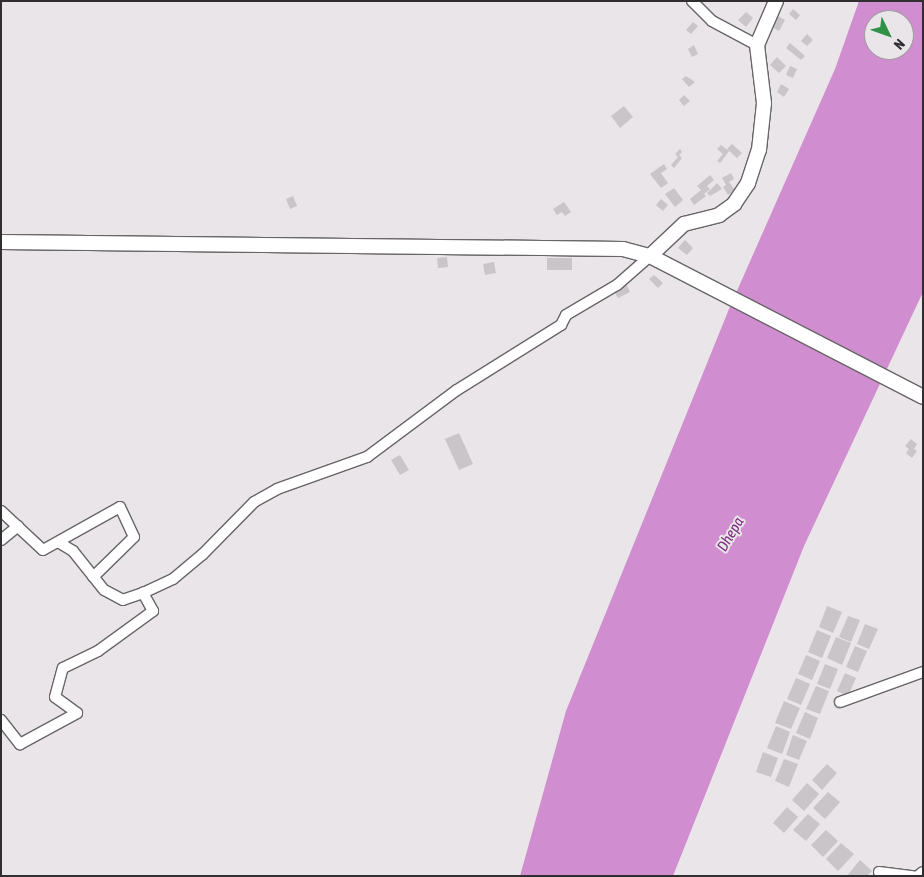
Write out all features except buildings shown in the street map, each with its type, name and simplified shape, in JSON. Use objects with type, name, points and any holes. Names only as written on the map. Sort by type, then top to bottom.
[{"type":"street","points":[[692,1],[712,21],[757,45]]},
{"type":"street","points":[[58,542],[73,551],[104,590],[123,600],[173,580],[202,555],[254,502],[277,489],[367,457],[457,390],[561,325],[566,315],[617,285],[684,224],[719,215],[734,204],[748,183],[759,150],[764,103],[757,45],[776,1]]},
{"type":"street","points":[[1,242],[623,249],[650,256],[923,397]]},
{"type":"street","points":[[1,510],[43,550],[120,507],[134,537],[93,577]]},
{"type":"street","points":[[1,540],[18,526]]},
{"type":"street","points":[[1,720],[20,744],[77,713],[55,696],[63,668],[98,651],[153,611],[143,593]]},
{"type":"street","points":[[840,702],[923,672]]},
{"type":"street","points":[[879,872],[913,876]]},
{"type":"street","points":[[918,876],[923,872]]},
{"type":"water","name":"Dhepa","points":[[859,1],[923,1],[923,292],[804,546],[673,876],[520,876],[566,711],[729,309],[835,69]]}]
